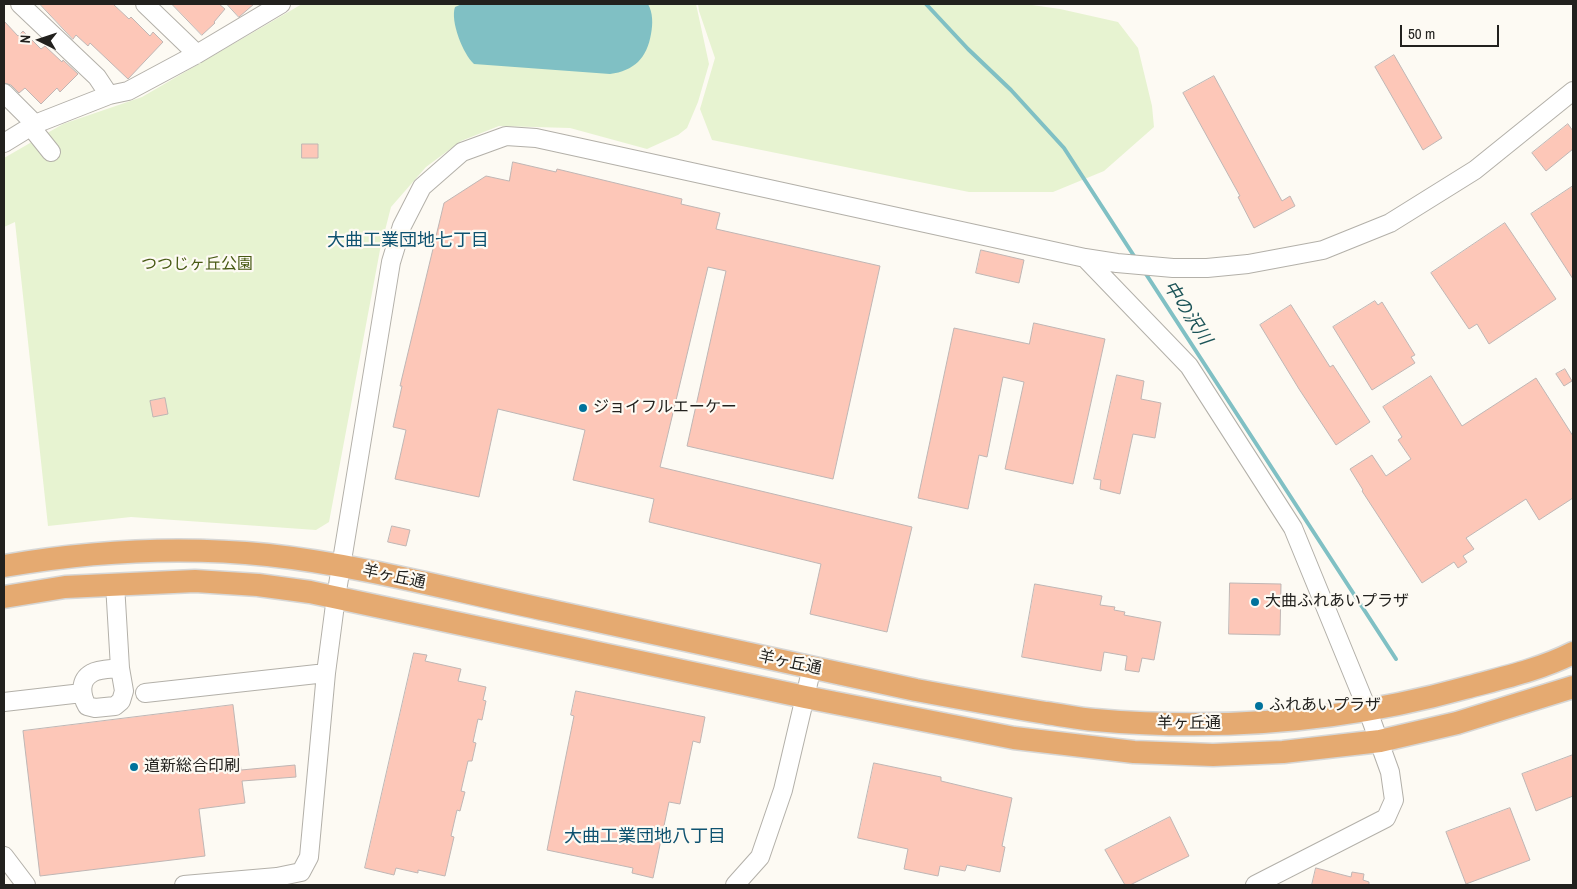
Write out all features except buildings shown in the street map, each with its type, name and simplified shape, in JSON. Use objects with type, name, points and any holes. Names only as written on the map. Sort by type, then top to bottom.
[{"type":"main road","name":"羊ヶ丘通","points":[[4,566],[72,555],[142,551],[268,555],[340,566],[916,690],[1000,706],[1093,720],[1171,725],[1274,723],[1368,711],[1441,695],[1525,672],[1552,664],[1573,654]]},
{"type":"main road","name":"羊ヶ丘通","points":[[4,597],[65,587],[115,584],[194,581],[258,585],[336,597],[805,697],[1014,738],[1134,752],[1213,755],[1282,752],[1380,741],[1456,723],[1573,687]]},
{"type":"street","points":[[20,4],[98,77],[109,95]]},
{"type":"street","points":[[145,4],[197,54]]},
{"type":"street","points":[[4,143],[33,125],[109,95],[128,90],[197,54],[282,4]]},
{"type":"street","points":[[184,885],[243,883],[301,872],[309,857],[326,673],[340,566],[391,262],[402,226],[422,187],[462,152],[506,136],[536,138],[1085,258],[1117,264],[1173,268],[1207,268],[1248,264],[1323,250],[1390,223],[1475,170],[1573,91]]},
{"type":"street","points":[[4,93],[33,125],[51,152]]},
{"type":"street","points":[[1085,258],[1189,366],[1293,528],[1380,741],[1390,772],[1394,800],[1386,818],[1255,885]]},
{"type":"street","points":[[115,584],[120,668],[124,691],[120,701],[115,706],[95,708],[87,706],[82,693],[84,680],[92,672],[120,668]]},
{"type":"street","points":[[735,885],[760,857],[783,790],[812,667]]},
{"type":"street","points":[[145,693],[326,673]]},
{"type":"street","points":[[4,702],[82,693]]},
{"type":"street","points":[[4,856],[26,885]]},
{"type":"green space","name":"つつじヶ丘公園","points":[[302,4],[696,4],[709,64],[698,102],[687,128],[678,135],[647,149],[570,128],[499,126],[461,141],[426,167],[391,207],[380,250],[329,522],[316,530],[131,517],[48,526],[15,222],[4,227],[4,158],[63,124],[142,97]]},
{"type":"green space","points":[[698,4],[1025,4],[1060,9],[1118,22],[1138,48],[1152,106],[1154,127],[1104,171],[1053,192],[969,192],[712,140],[700,109],[715,58]]},
{"type":"water","points":[[462,4],[648,4],[652,15],[652,30],[646,50],[638,62],[626,70],[610,74],[474,64],[458,37],[454,20],[455,7]]},
{"type":"waterway","name":"中の沢川","points":[[926,4],[968,49],[1011,90],[1064,148],[1136,259]]},
{"type":"waterway","name":"中の沢川","points":[[1144,271],[1396,659]]},
{"type":"place","name":"ジョイフルエーケー","points":[[583,408]]},
{"type":"place","name":"大曲ふれあいプラザ","points":[[1255,602]]},
{"type":"place","name":"ふれあいプラザ","points":[[1259,706]]},
{"type":"place","name":"道新総合印刷","points":[[134,767]]},
{"type":"district","name":"大曲工業団地七丁目","points":[[408,241]]},
{"type":"district","name":"大曲工業団地八丁目","points":[[645,837]]}]
